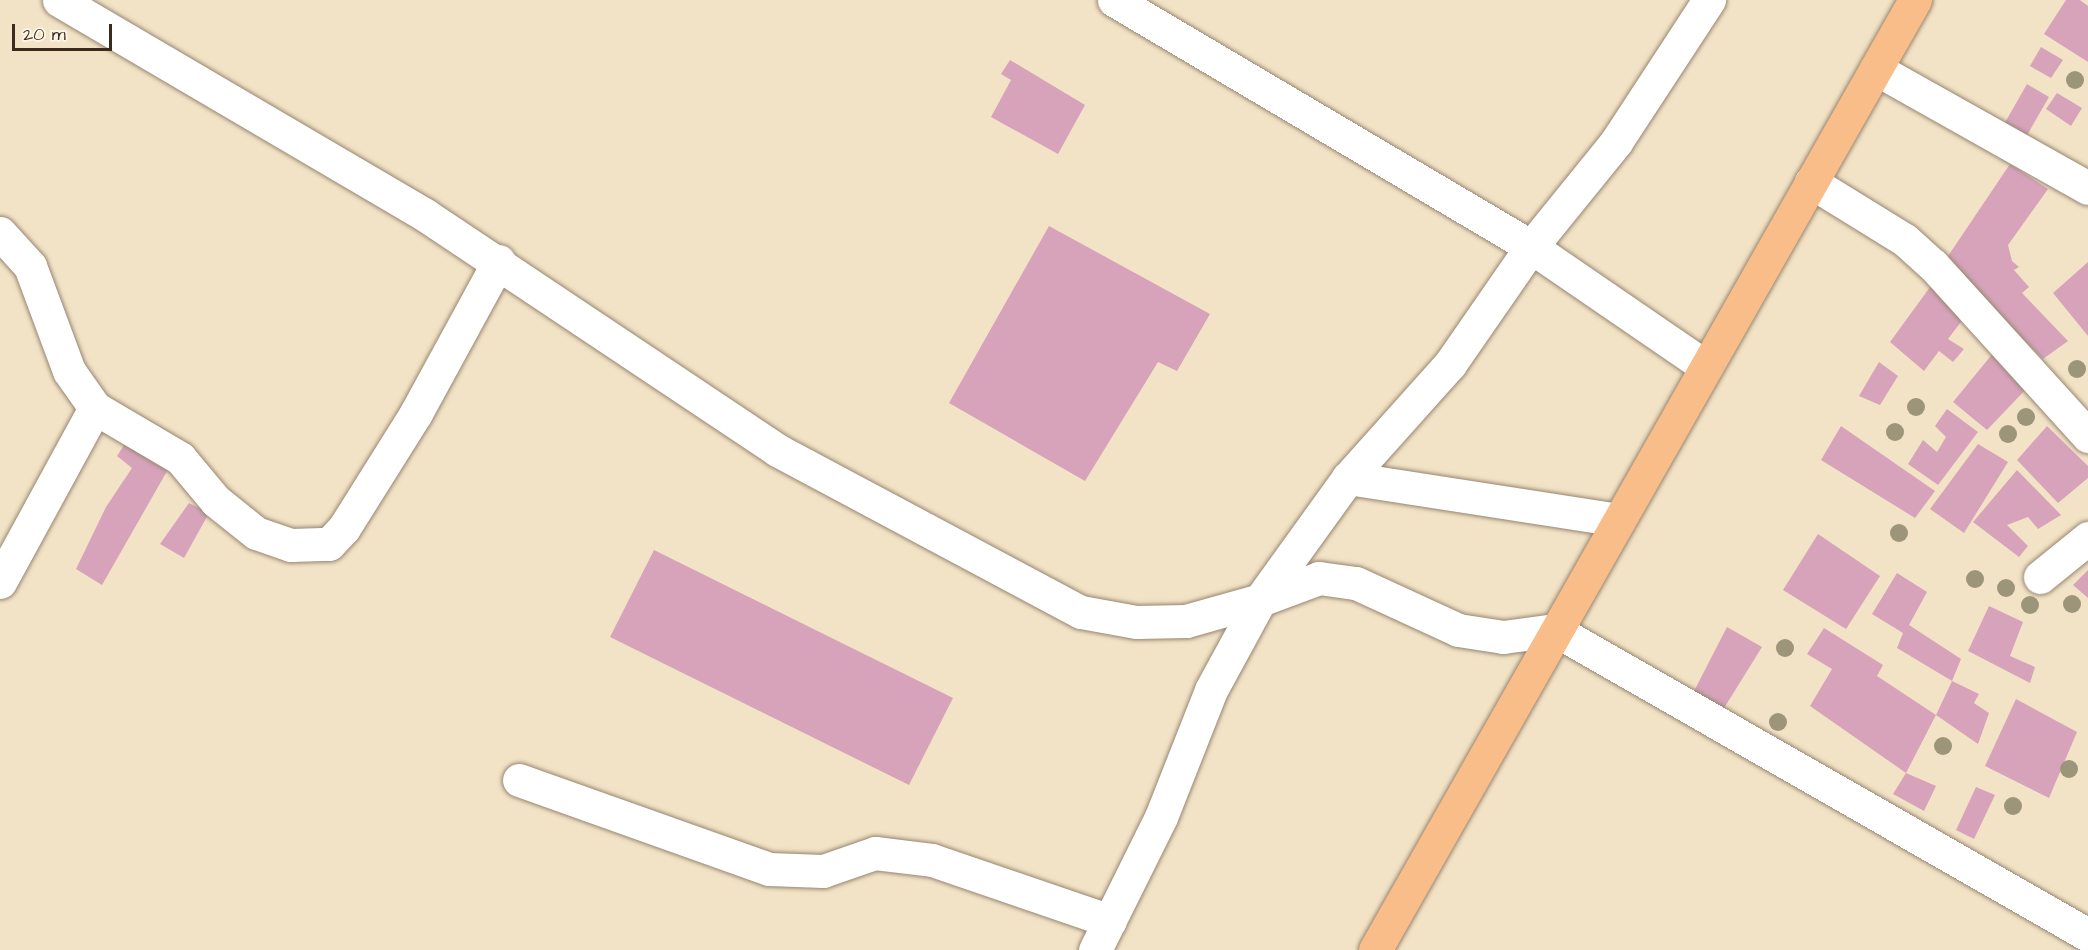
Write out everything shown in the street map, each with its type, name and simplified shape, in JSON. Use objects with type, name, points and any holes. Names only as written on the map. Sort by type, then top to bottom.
[{"type":"highway","points":[[1376,950],[1555,630],[1915,0]]},
{"type":"street","points":[[59,0],[499,261],[777,450],[1081,612],[1136,622],[1186,621],[1260,600],[1318,578],[1356,583],[1458,630],[1503,637],[1555,630],[2088,935]]},
{"type":"street","points":[[1114,0],[1531,247],[1706,367]]},
{"type":"street","points":[[1095,950],[1161,816],[1211,690],[1260,600],[1348,478],[1450,364],[1531,247],[1616,142],[1709,0]]},
{"type":"street","points":[[1876,69],[2088,188]]},
{"type":"street","points":[[1811,182],[1905,240],[1933,265],[2088,436]]},
{"type":"street","points":[[0,233],[30,266],[69,371],[95,408],[128,424],[180,458],[216,501],[256,533],[291,546],[329,544],[344,528],[416,413],[499,261]]},
{"type":"street","points":[[0,582],[95,408]]},
{"type":"street","points":[[1348,478],[1619,520]]},
{"type":"street","points":[[2040,577],[2088,538]]},
{"type":"street","points":[[519,780],[769,869],[823,872],[875,853],[932,860],[1110,921]]},
{"type":"building","points":[[2066,0],[2080,0],[2088,6],[2088,62],[2044,34]]},
{"type":"building","points":[[2041,47],[2063,60],[2051,78],[2030,66]]},
{"type":"building","points":[[1010,60],[1085,105],[1058,154],[991,117],[1011,80],[1001,74]]},
{"type":"building","points":[[2027,84],[2049,97],[2026,137],[2003,126]]},
{"type":"building","points":[[2057,93],[2082,108],[2071,126],[2046,109]]},
{"type":"building","points":[[2010,164],[2048,189],[2008,245],[2012,261],[2019,267],[2014,270],[2029,287],[2022,293],[2068,341],[2043,359],[1944,262]]},
{"type":"building","points":[[1049,226],[1210,314],[1177,371],[1158,362],[1085,481],[949,403]]},
{"type":"building","points":[[2088,262],[2088,336],[2053,293]]},
{"type":"building","points":[[1933,283],[1967,314],[1948,339],[1964,349],[1953,362],[1939,351],[1924,371],[1890,342]]},
{"type":"building","points":[[1994,352],[2030,385],[1987,430],[1953,402]]},
{"type":"building","points":[[1879,362],[1898,376],[1880,405],[1859,396]]},
{"type":"building","points":[[1947,409],[1978,432],[1938,485],[1908,464],[1923,440],[1937,452],[1946,437],[1935,426]]},
{"type":"building","points":[[1841,426],[1935,491],[1915,518],[1821,460]]},
{"type":"building","points":[[2047,426],[2088,466],[2088,478],[2058,503],[2017,460]]},
{"type":"building","points":[[126,442],[170,466],[102,585],[76,569],[106,507],[132,468],[117,456]]},
{"type":"building","points":[[1978,444],[2008,462],[1964,533],[1930,509]]},
{"type":"building","points":[[2017,470],[2061,515],[2038,529],[2028,517],[2007,525],[2028,546],[2019,557],[1973,522]]},
{"type":"building","points":[[189,503],[209,513],[184,558],[160,544]]},
{"type":"building","points":[[1818,534],[1880,576],[1846,629],[1783,590]]},
{"type":"building","points":[[654,550],[953,698],[909,785],[610,637]]},
{"type":"building","points":[[2088,570],[2088,598],[2073,585]]},
{"type":"building","points":[[1897,573],[1927,592],[1909,625],[1961,659],[1952,681],[1897,648],[1903,633],[1872,614]]},
{"type":"building","points":[[1989,606],[2023,622],[2010,656],[2035,667],[2030,683],[1968,651]]},
{"type":"building","points":[[1727,627],[1762,647],[1721,713],[1692,695]]},
{"type":"building","points":[[1824,628],[1883,665],[1877,676],[1936,715],[1906,773],[1810,706],[1832,669],[1807,654]]},
{"type":"building","points":[[1952,681],[1979,694],[1974,703],[1989,713],[1978,744],[1936,715]]},
{"type":"building","points":[[2016,699],[2077,732],[2049,798],[1985,766]]},
{"type":"building","points":[[1906,773],[1936,786],[1924,811],[1893,794]]},
{"type":"building","points":[[1976,787],[1995,795],[1974,839],[1956,830]]}]
